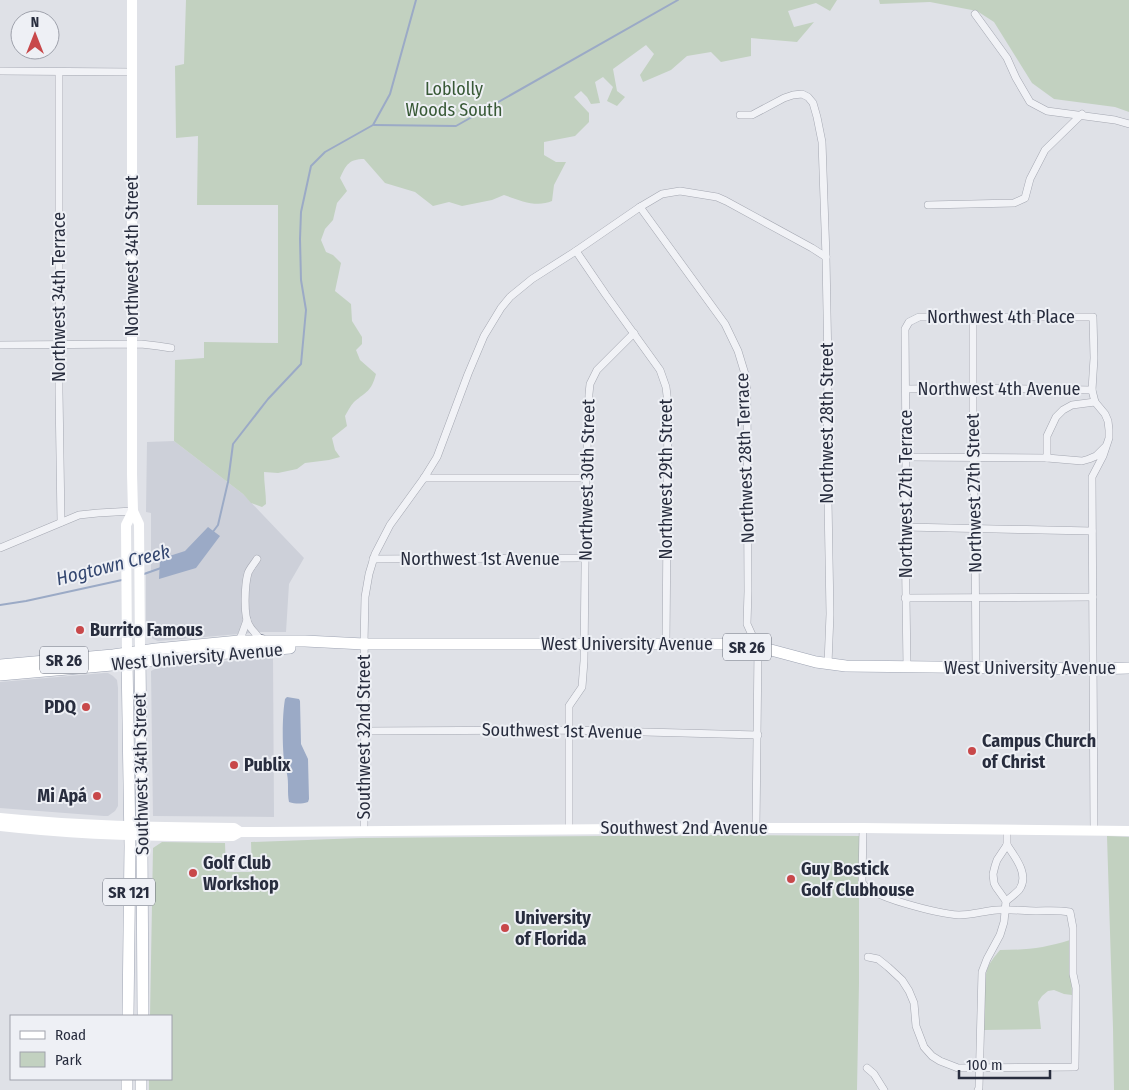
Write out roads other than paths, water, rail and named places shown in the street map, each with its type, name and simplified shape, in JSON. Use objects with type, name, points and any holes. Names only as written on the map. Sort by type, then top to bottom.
[{"type":"highway","points":[[228,652],[238,648],[253,647],[261,641]]},
{"type":"main road","name":"Northwest 34th Street","points":[[132,0],[133,512],[139,524],[140,656]]},
{"type":"main road","name":"Northwest 34th Street","points":[[127,658],[126,525],[133,512]]},
{"type":"main road","name":"West University Avenue","points":[[0,675],[238,642],[261,641],[364,644],[724,644],[771,650],[816,662],[846,666],[1129,668]]},
{"type":"main road","name":"West University Avenue","points":[[140,656],[278,648],[341,647],[364,644]]},
{"type":"main road","name":"Southwest 34th Street","points":[[140,656],[142,1015]]},
{"type":"main road","name":"West University Avenue","points":[[0,665],[127,658]]},
{"type":"main road","name":"Southwest 34th Street","points":[[127,658],[129,831],[128,1015]]},
{"type":"main road","name":"Southwest 2nd Avenue","points":[[0,818],[129,831]]},
{"type":"main road","name":"Southwest 2nd Avenue","points":[[0,826],[33,830],[142,831],[233,836],[240,832],[364,830],[863,828],[1129,831]]},
{"type":"street","points":[[975,14],[1007,58],[1030,102],[1047,110],[1082,114],[1129,124]]},
{"type":"street","points":[[0,71],[132,72]]},
{"type":"street","name":"Northwest 34th Terrace","points":[[59,72],[61,522]]},
{"type":"street","name":"Northwest 28th Street","points":[[740,115],[752,115],[784,98],[802,94],[813,103],[822,142],[828,367],[827,443],[830,614],[828,664]]},
{"type":"street","points":[[928,206],[1014,203],[1025,198],[1030,179],[1045,150],[1082,114]]},
{"type":"street","name":"Southwest 32nd Street","points":[[364,830],[364,644],[365,597],[369,574],[375,554],[390,525],[437,457],[484,336],[501,308],[510,297],[532,279],[640,207],[662,194],[680,191],[717,197],[726,201],[826,257]]},
{"type":"street","name":"Northwest 28th Terrace","points":[[640,207],[725,324],[738,351],[745,374],[747,392],[747,624],[758,648]]},
{"type":"street","name":"Northwest 29th Street","points":[[576,251],[660,370],[666,387],[668,414],[666,644]]},
{"type":"street","name":"Northwest 4th Place","points":[[909,322],[919,317],[1093,317],[1094,358],[1092,390]]},
{"type":"street","name":"Northwest 27th Street","points":[[973,317],[972,458],[975,529],[976,668]]},
{"type":"street","name":"Northwest 27th Terrace","points":[[907,667],[905,598],[905,329],[909,322]]},
{"type":"street","name":"Northwest 30th Street","points":[[569,829],[569,706],[582,687],[585,645],[586,478],[590,384],[597,370],[634,333]]},
{"type":"street","points":[[0,345],[132,345],[171,348]]},
{"type":"street","name":"Northwest 4th Avenue","points":[[906,388],[1092,390]]},
{"type":"street","points":[[1092,390],[1094,402],[1104,414],[1110,430],[1103,456],[1092,477],[1094,830]]},
{"type":"street","points":[[1047,458],[1047,436],[1056,417],[1072,405],[1094,402]]},
{"type":"street","points":[[906,457],[1082,460],[1096,456],[1106,445]]},
{"type":"street","points":[[1082,460],[1095,470]]},
{"type":"street","points":[[424,478],[586,478]]},
{"type":"street","points":[[0,548],[74,517],[88,514],[133,512]]},
{"type":"street","points":[[905,527],[1092,531]]},
{"type":"street","name":"Northwest 1st Avenue","points":[[374,559],[586,558]]},
{"type":"street","points":[[257,559],[249,572],[245,586],[247,619],[250,627],[258,634],[261,641]]},
{"type":"street","points":[[905,598],[1093,597]]},
{"type":"street","points":[[238,642],[247,619]]},
{"type":"street","points":[[756,828],[758,648]]},
{"type":"street","name":"Southwest 1st Avenue","points":[[365,732],[568,730],[758,735]]},
{"type":"street","points":[[863,828],[862,882],[864,886],[882,895],[942,913],[967,915],[1005,910],[1059,910],[1070,912],[1073,928],[1076,988],[1076,1067],[958,1068],[940,1061],[932,1056],[924,1047],[916,1026],[914,1003],[902,980],[878,959],[868,957]]},
{"type":"street","points":[[978,1090],[982,972],[1000,935],[1004,922],[1006,901],[994,883],[993,874],[996,863],[1007,845],[1007,830]]},
{"type":"street","points":[[1006,901],[1019,890],[1022,879],[1022,870],[1007,845]]},
{"type":"street","points":[[867,1068],[874,1074],[884,1090]]},
{"type":"water","points":[[208,527],[220,536],[196,568],[159,579],[160,559],[185,551]]},
{"type":"water","points":[[287,697],[299,699],[300,701],[301,744],[308,759],[309,799],[308,802],[303,803],[289,802],[288,799],[288,777],[284,760],[283,733],[284,706]]},
{"type":"waterway","points":[[212,533],[218,525],[228,482],[233,444],[268,399],[301,364],[306,310],[301,280],[301,212],[311,166],[325,152],[373,125],[390,94],[416,0]]},
{"type":"waterway","points":[[374,125],[456,126],[678,0]]},
{"type":"waterway","name":"Hogtown Creek","points":[[144,574],[161,568]]},
{"type":"waterway","name":"Hogtown Creek","points":[[0,605],[122,580]]},
{"type":"place","name":"Burrito Famous","points":[[80,630]]},
{"type":"place","name":"PDQ","points":[[86,707]]},
{"type":"place","name":"Campus Church of Christ","points":[[972,751]]},
{"type":"place","name":"Publix","points":[[234,765]]},
{"type":"place","name":"Mi Apá","points":[[97,796]]},
{"type":"place","name":"Golf Club Workshop","points":[[193,873]]},
{"type":"place","name":"Guy Bostick Golf Clubhouse","points":[[791,879]]},
{"type":"place","name":"University of Florida","points":[[505,928]]},
{"type":"park label","name":"Loblolly Woods South","points":[[454,99]]}]
